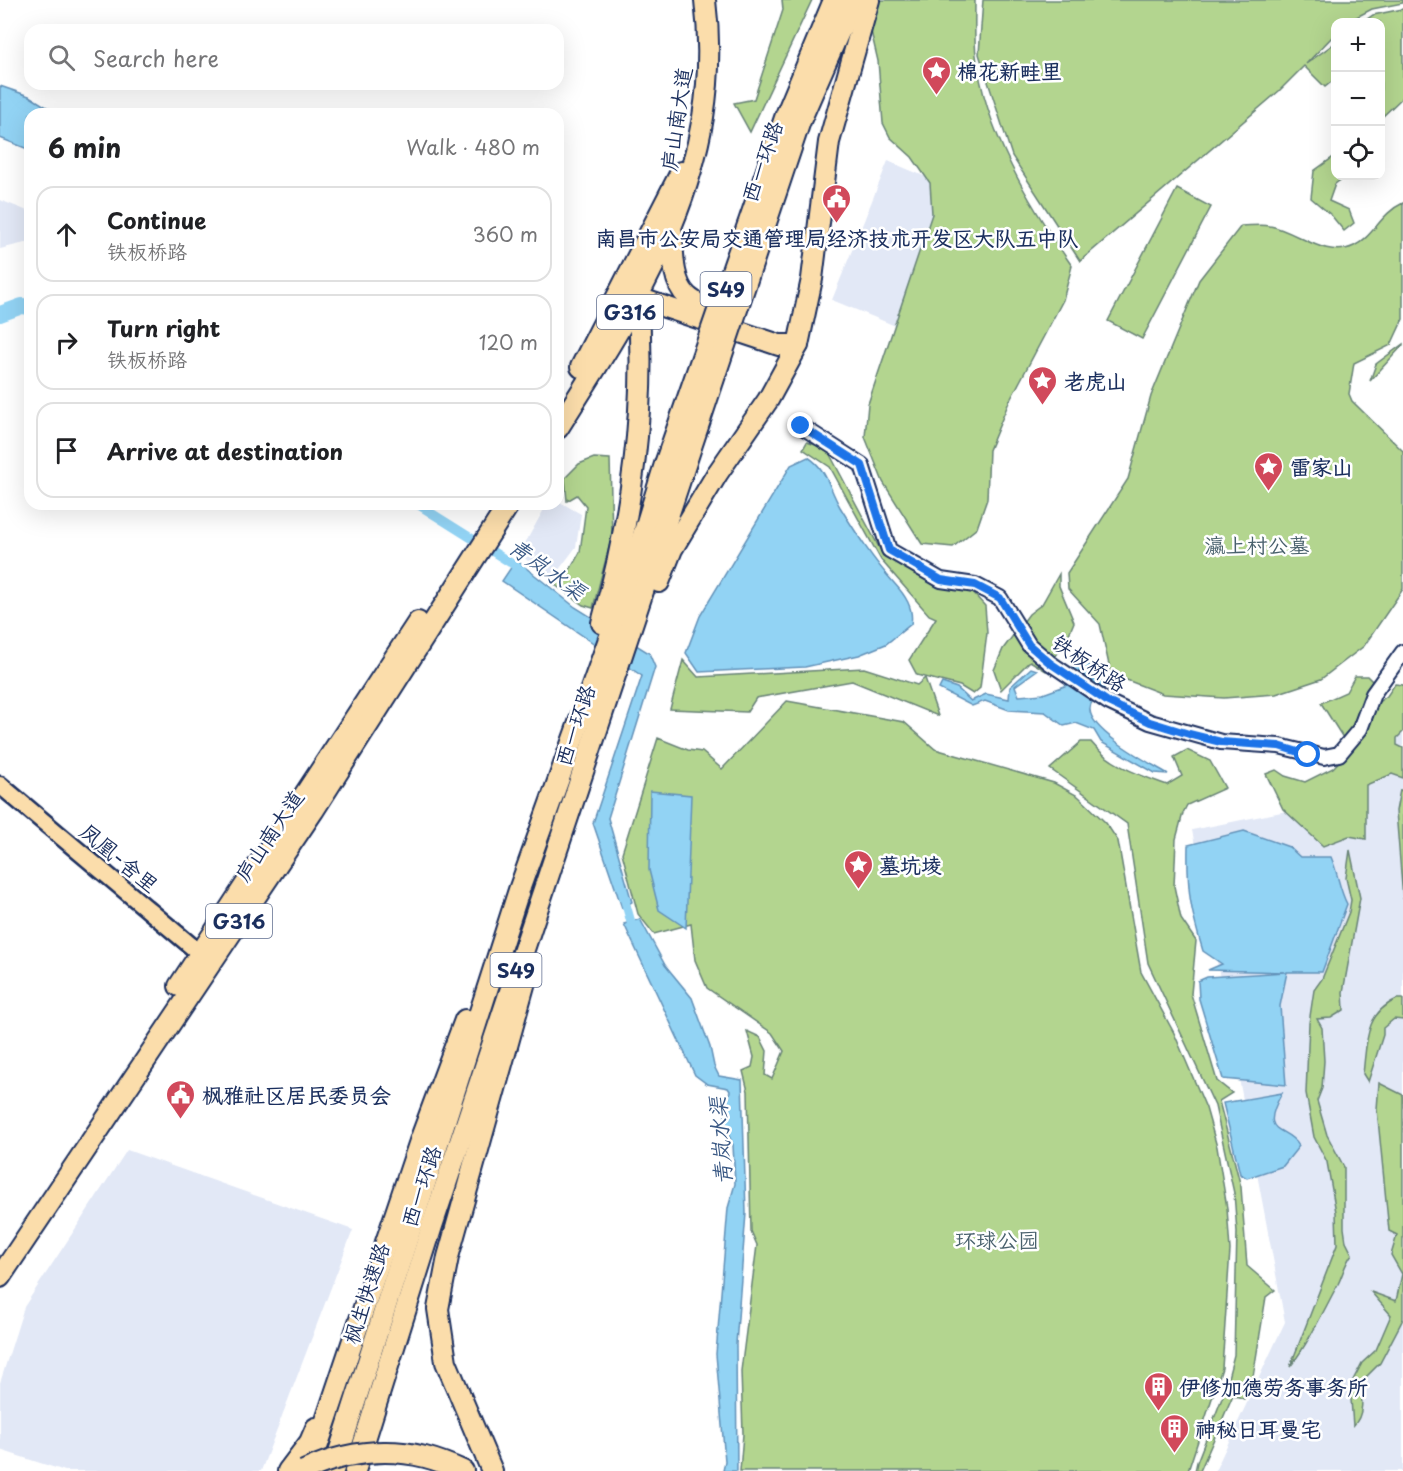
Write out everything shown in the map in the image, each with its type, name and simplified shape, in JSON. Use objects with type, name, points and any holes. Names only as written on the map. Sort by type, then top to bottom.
[{"type":"highway","name":"庐山南大道","points":[[564,395],[592,351],[634,294],[632,273],[657,219],[678,182],[691,139],[699,53],[695,0]]},
{"type":"highway","name":"庐山南大道","points":[[564,417],[672,228],[696,158],[708,59],[705,0]]},
{"type":"highway","name":"西一环路","points":[[355,1471],[552,861],[582,777],[674,468],[834,0]]},
{"type":"highway","name":"西一环路","points":[[793,118],[853,0]]},
{"type":"highway","points":[[582,777],[672,549],[717,474],[768,400],[798,345],[812,279],[829,142],[870,0]]},
{"type":"highway","points":[[672,228],[674,264],[680,285],[687,296],[715,313]]},
{"type":"highway","points":[[634,294],[779,345],[798,345]]},
{"type":"highway","points":[[634,294],[715,313],[783,336],[798,345]]},
{"type":"highway","points":[[560,774],[612,587],[626,512],[640,404],[642,351],[634,294]]},
{"type":"highway","name":"西一环路","points":[[519,890],[624,597],[674,468]]},
{"type":"highway","name":"庐山南大道","points":[[486,529],[493,510]]},
{"type":"highway","name":"庐山南大道","points":[[0,1258],[206,958],[313,812],[467,558],[486,529],[503,510]]},
{"type":"highway","points":[[309,1471],[421,1138],[485,963],[532,853]]},
{"type":"highway","points":[[492,1471],[446,1362],[438,1309],[448,1257],[525,986],[552,861]]},
{"type":"highway","name":"枫生快速路","points":[[333,1471],[519,890]]},
{"type":"highway","name":"庐山南大道","points":[[0,1277],[206,958]]},
{"type":"highway","points":[[288,1471],[310,1442],[365,1309]]},
{"type":"highway","points":[[304,1471],[319,1463],[364,1452],[410,1452],[442,1461],[463,1471]]},
{"type":"main road","name":"凤凰-舍里","points":[[0,785],[206,958]]},
{"type":"street","name":"铁板桥路","points":[[801,426],[862,465],[889,550],[941,580],[975,585],[1000,598],[1029,645],[1050,663],[1108,702],[1150,722],[1221,742],[1279,746],[1324,757],[1339,754],[1360,729],[1373,694],[1403,652]]},
{"type":"shaded area","points":[[888,161],[950,187],[898,327],[832,300]]},
{"type":"shaded area","points":[[0,200],[24,210],[24,243],[0,249]]},
{"type":"shaded area","points":[[564,504],[581,514],[576,547],[552,579],[519,554],[544,510],[564,510]]},
{"type":"shaded area","points":[[1403,721],[1403,1471],[1215,1471],[1285,1322],[1192,830],[1326,803]]},
{"type":"shaded area","points":[[127,1150],[353,1230],[261,1471],[65,1471],[0,1450],[0,1383],[24,1307]]},
{"type":"green space","points":[[782,0],[812,0],[750,132],[734,103],[754,99],[783,10]]},
{"type":"green space","points":[[872,0],[975,0],[976,55],[981,83],[999,139],[1025,192],[1072,266],[1063,300],[1009,402],[989,450],[987,499],[977,528],[953,547],[922,544],[883,482],[865,437],[868,404],[932,214],[930,183],[912,157],[890,137],[883,123],[878,61],[867,14]]},
{"type":"green space","points":[[983,0],[1403,0],[1403,3],[1372,9],[1355,18],[1331,18],[1331,38],[1306,64],[1331,46],[1331,82],[1325,87],[1304,66],[1279,91],[1080,261],[1012,156],[979,54]]},
{"type":"green space","points":[[1403,9],[1403,97],[1385,114],[1385,18],[1369,18],[1373,15]]},
{"type":"green space","points":[[1331,159],[1331,180],[1340,180],[1335,184],[1329,201],[1349,210],[1354,223],[1344,231],[1331,215],[1311,198],[1314,171]]},
{"type":"green space","points":[[1177,189],[1211,207],[1142,339],[1108,321]]},
{"type":"green space","name":"瀛上村公墓","points":[[1403,203],[1403,319],[1391,345],[1354,363],[1349,394],[1352,401],[1403,451],[1403,589],[1364,646],[1321,679],[1276,694],[1224,698],[1163,694],[1111,674],[1100,624],[1068,589],[1067,573],[1128,479],[1151,396],[1199,280],[1241,226],[1270,226],[1322,247],[1343,249],[1361,242],[1395,207]]},
{"type":"green space","points":[[1403,345],[1370,381],[1376,364]]},
{"type":"green space","points":[[807,442],[827,449],[881,551],[925,579],[972,592],[985,606],[987,633],[980,688],[973,694],[960,686],[917,675],[909,660],[936,618],[929,615],[881,560],[830,467],[803,449]]},
{"type":"green space","points":[[594,458],[610,459],[612,536],[593,608],[583,605],[555,585],[571,568],[580,552],[586,506],[577,495],[567,501],[565,478],[579,464]]},
{"type":"green space","points":[[1059,574],[1059,586],[1074,622],[1067,639],[1046,671],[1030,661],[1001,690],[994,670],[1003,649],[1029,614],[1042,604]]},
{"type":"green space","points":[[683,660],[698,677],[864,668],[917,685],[925,678],[938,716],[852,681],[756,698],[747,712],[670,709]]},
{"type":"green space","points":[[1355,676],[1367,676],[1373,682],[1345,741],[1321,703],[1346,692]]},
{"type":"green space","points":[[1395,684],[1403,685],[1403,732],[1397,738],[1397,745],[1403,748],[1403,778],[1392,774],[1366,785],[1366,839],[1349,836],[1323,846],[1283,809],[1266,774],[1276,770],[1285,776],[1305,782],[1333,768],[1367,732],[1373,706],[1387,696]]},
{"type":"green space","name":"环球公园","points":[[787,701],[904,722],[935,749],[1054,783],[1078,796],[1106,823],[1118,841],[1141,972],[1174,1033],[1206,1108],[1217,1147],[1227,1208],[1230,1250],[1222,1368],[1188,1471],[740,1471],[743,1434],[741,1371],[757,1245],[751,1231],[748,1091],[743,1071],[752,1067],[754,1057],[747,1031],[760,1037],[767,1051],[765,1075],[772,1079],[784,1051],[772,1033],[707,988],[695,960],[691,924],[654,934],[638,914],[622,853],[658,738],[688,750],[702,752],[722,769]]},
{"type":"green space","points":[[1081,742],[1091,742],[1116,763],[1167,785],[1182,776],[1174,757],[1187,750],[1210,761],[1225,788],[1187,805],[1176,839],[1174,886],[1181,919],[1196,941],[1191,994],[1217,1081],[1232,1093],[1219,1101],[1241,1187],[1247,1266],[1275,1290],[1266,1297],[1252,1383],[1244,1399],[1233,1395],[1200,1471],[1195,1471],[1197,1462],[1224,1393],[1234,1355],[1237,1232],[1234,1193],[1215,1106],[1148,963],[1127,824],[1050,769]]},
{"type":"green space","points":[[1400,790],[1403,790],[1403,899],[1396,811]]},
{"type":"green space","points":[[1350,850],[1360,898],[1343,992],[1344,1010],[1331,1018],[1317,1019],[1322,1028],[1324,1061],[1322,1088],[1317,1101],[1327,1135],[1344,1167],[1344,1228],[1346,1242],[1352,1254],[1316,1327],[1290,1367],[1337,1245],[1336,1212],[1327,1162],[1314,1137],[1306,1093],[1309,1023],[1314,990],[1322,979],[1349,912],[1351,900],[1346,878]]},
{"type":"green space","points":[[1397,999],[1403,999],[1403,1020],[1394,1019],[1383,1028],[1383,1035],[1368,1082],[1363,1074],[1369,1030],[1378,1013]]},
{"type":"green space","points":[[1379,1083],[1403,1095],[1403,1319],[1380,1363],[1360,1383],[1361,1411],[1353,1426],[1350,1386],[1362,1363],[1376,1350],[1391,1315],[1371,1292],[1396,1301],[1402,1274],[1391,1255],[1397,1235],[1389,1231],[1377,1109]]},
{"type":"water","points":[[0,86],[29,96],[48,108],[24,108],[24,148],[0,138]]},
{"type":"water","points":[[808,457],[824,473],[840,507],[865,546],[905,597],[910,607],[911,624],[886,644],[859,655],[805,667],[699,672],[686,653],[700,616],[791,465]]},
{"type":"water","points":[[516,560],[575,607],[649,653],[655,667],[608,818],[632,902],[622,908],[593,823],[642,676],[502,581]]},
{"type":"water","points":[[1078,655],[1096,672],[1105,687],[1091,703],[1090,710],[1093,719],[1110,737],[1168,774],[1155,773],[1101,742],[1094,730],[1076,723],[1064,726],[1045,712],[1009,710],[985,701],[972,706],[939,689],[942,683],[957,688],[971,701],[986,694],[1009,699],[1010,687],[1031,668],[1037,670],[1015,686],[1019,696],[1043,694],[1065,686]]},
{"type":"water","points":[[650,791],[691,795],[686,928],[659,910],[649,870]]},
{"type":"water","points":[[1244,831],[1289,847],[1300,857],[1331,857],[1347,904],[1322,972],[1287,972],[1280,1006],[1286,1085],[1223,1079],[1199,999],[1198,981],[1207,977],[1285,972],[1208,970],[1222,964],[1203,951],[1190,899],[1188,845]]},
{"type":"water","points":[[640,919],[665,965],[692,998],[719,1076],[742,1080],[746,1213],[736,1344],[737,1471],[723,1471],[725,1461],[716,1354],[728,1208],[735,1184],[733,1145],[726,1129],[725,1111],[730,1091],[728,1088],[707,1084],[695,1075],[624,924]]},
{"type":"water","points":[[1282,1093],[1272,1117],[1273,1124],[1294,1139],[1299,1146],[1283,1166],[1247,1178],[1240,1174],[1223,1103]]},
{"type":"waterway","points":[[0,314],[24,306]]},
{"type":"waterway","name":"青岚水渠","points":[[427,510],[522,570]]},
{"type":"waterway","name":"青岚水渠","points":[[623,894],[634,933]]},
{"type":"place","name":"棉花新畦里","points":[[936,96]]},
{"type":"place","name":"南昌市公安局交通管理局经济技术开发区大队五中队","points":[[837,224]]},
{"type":"place","name":"老虎山","points":[[1043,406]]},
{"type":"place","name":"雷家山","points":[[1269,492]]},
{"type":"place","name":"墓坑堎","points":[[858,890]]},
{"type":"place","name":"枫雅社区居民委员会","points":[[181,1120]]},
{"type":"place","name":"伊修加德劳务事务所","points":[[1158,1412]]},
{"type":"place","name":"神秘日耳曼宅","points":[[1174,1454]]},
{"type":"route","points":[[801,426],[862,465],[889,550],[941,580],[975,585],[1000,598],[1029,645],[1050,663],[1108,702],[1150,722],[1189,734],[1221,742],[1279,746],[1308,755]]}]
